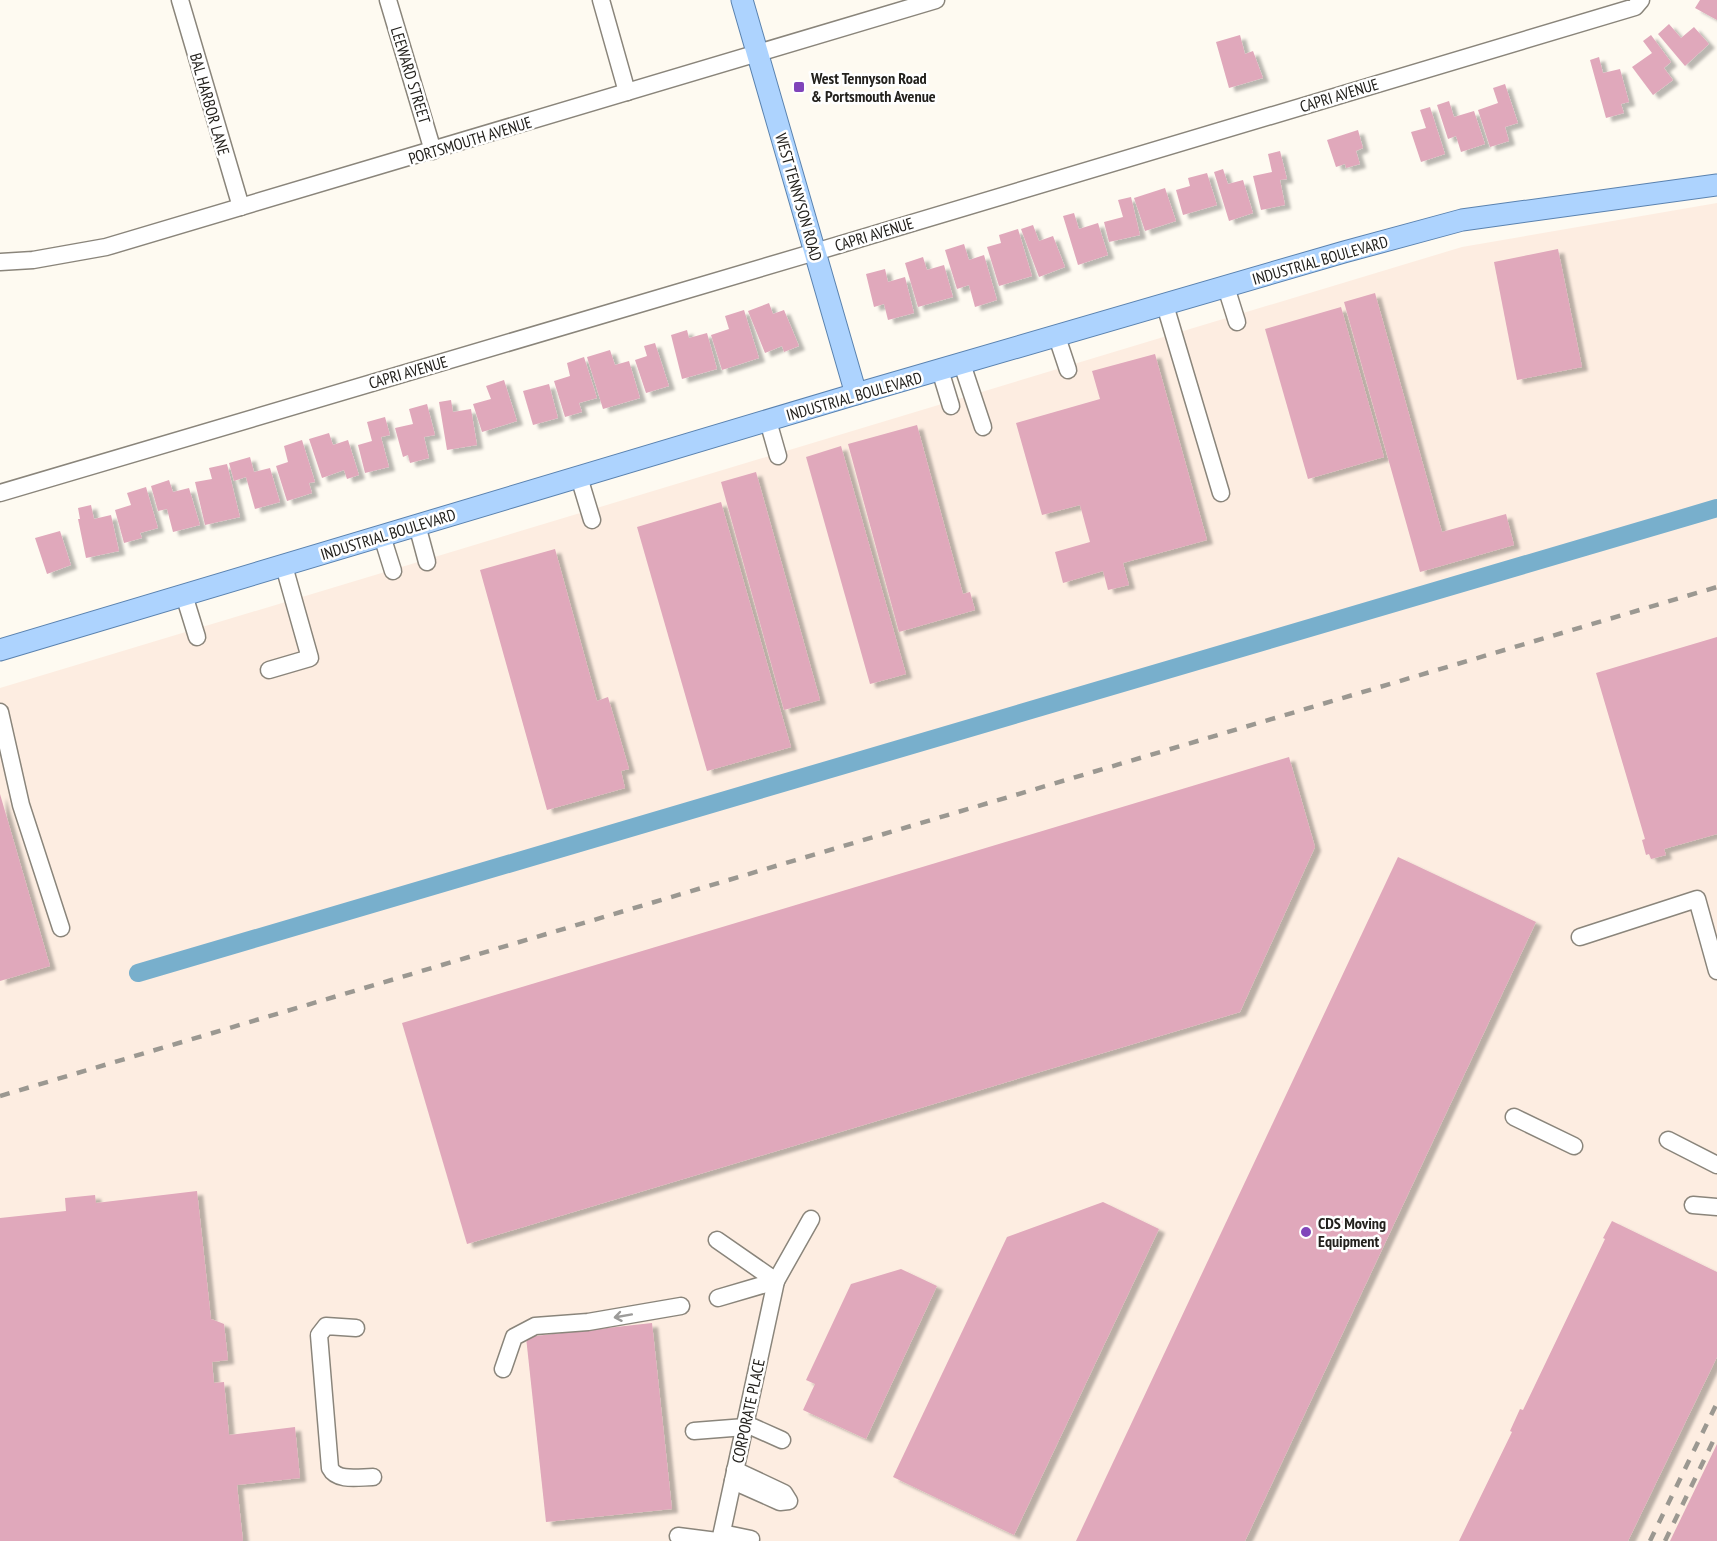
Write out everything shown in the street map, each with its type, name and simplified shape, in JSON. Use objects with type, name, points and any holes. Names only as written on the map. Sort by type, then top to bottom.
[{"type":"main road","name":"WEST TENNYSON ROAD","points":[[742,0],[856,394]]},
{"type":"main road","name":"INDUSTRIAL BOULEVARD","points":[[0,650],[856,394],[1462,220],[1717,185]]},
{"type":"street","name":"BAL HARBOR LANE","points":[[180,0],[241,207]]},
{"type":"street","name":"LEEWARD STREET","points":[[388,0],[433,151]]},
{"type":"street","points":[[601,0],[627,92]]},
{"type":"street","name":"PORTSMOUTH AVENUE","points":[[0,262],[33,260],[106,248],[936,0]]},
{"type":"street","name":"CAPRI AVENUE","points":[[0,493],[1635,7],[1641,0]]},
{"type":"street","points":[[1226,287],[1237,322]]},
{"type":"street","points":[[1165,305],[1221,493]]},
{"type":"street","points":[[1057,337],[1068,370]]},
{"type":"street","points":[[962,364],[983,426]]},
{"type":"street","points":[[940,370],[951,406]]},
{"type":"street","points":[[768,421],[778,456]]},
{"type":"street","points":[[579,477],[592,520]]},
{"type":"street","points":[[417,525],[427,562]]},
{"type":"street","points":[[382,536],[393,571]]},
{"type":"street","points":[[269,670],[310,658],[284,566]]},
{"type":"street","points":[[184,595],[197,638]]},
{"type":"street","points":[[0,712],[21,805],[61,928]]},
{"type":"street","points":[[1580,937],[1697,899],[1717,971]]},
{"type":"street","points":[[1514,1118],[1574,1146]]},
{"type":"street","points":[[1668,1140],[1717,1165]]},
{"type":"street","points":[[1693,1205],[1717,1206]]},
{"type":"street","name":"CORPORATE PLACE","points":[[719,1538],[776,1281],[811,1219]]},
{"type":"street","points":[[717,1240],[776,1281]]},
{"type":"street","points":[[718,1298],[776,1281]]},
{"type":"street","points":[[503,1369],[514,1337],[535,1326],[588,1322],[681,1306]]},
{"type":"street","points":[[356,1328],[326,1326],[319,1335],[330,1468],[332,1473],[339,1477],[373,1477]]},
{"type":"street","points":[[694,1431],[745,1426],[782,1440]]},
{"type":"street","points":[[678,1536],[751,1539]]},
{"type":"shaded area","points":[[1717,203],[1717,1541],[0,1541],[0,688],[1462,247]]},
{"type":"building","points":[[1700,0],[1717,0],[1717,20],[1695,8]]},
{"type":"building","points":[[1669,24],[1681,38],[1694,27],[1709,44],[1685,66],[1658,34]]},
{"type":"building","points":[[1240,35],[1245,54],[1253,51],[1263,78],[1229,88],[1216,42]]},
{"type":"building","points":[[1651,35],[1671,62],[1664,68],[1673,80],[1653,95],[1632,67],[1652,53],[1643,41]]},
{"type":"building","points":[[1599,57],[1603,73],[1620,69],[1629,102],[1621,104],[1624,113],[1606,118],[1590,60]]},
{"type":"building","points":[[1505,84],[1518,123],[1505,127],[1509,141],[1490,147],[1478,110],[1498,103],[1493,88]]},
{"type":"building","points":[[1449,101],[1454,117],[1474,111],[1485,144],[1461,152],[1456,136],[1448,139],[1437,105]]},
{"type":"building","points":[[1430,107],[1445,154],[1421,162],[1411,132],[1426,128],[1420,110]]},
{"type":"building","points":[[1358,130],[1363,148],[1356,151],[1360,164],[1346,168],[1345,164],[1336,167],[1327,140]]},
{"type":"building","points":[[1280,151],[1287,179],[1280,180],[1285,205],[1261,210],[1253,176],[1272,172],[1268,154]]},
{"type":"building","points":[[1223,169],[1228,184],[1243,180],[1253,213],[1229,221],[1214,172]]},
{"type":"building","points":[[1207,173],[1217,205],[1183,215],[1176,190],[1190,186],[1188,178]]},
{"type":"building","points":[[1165,188],[1176,221],[1145,231],[1134,198]]},
{"type":"building","points":[[1131,197],[1140,235],[1109,242],[1104,222],[1123,217],[1118,200]]},
{"type":"building","points":[[1074,213],[1079,229],[1098,223],[1108,255],[1078,265],[1063,216]]},
{"type":"building","points":[[1033,225],[1039,241],[1053,236],[1065,267],[1039,277],[1021,229]]},
{"type":"building","points":[[1018,229],[1032,276],[999,286],[987,247],[1001,243],[999,235]]},
{"type":"building","points":[[964,244],[969,260],[984,255],[997,300],[975,307],[969,285],[957,289],[945,250]]},
{"type":"building","points":[[1558,249],[1582,367],[1517,380],[1494,262]]},
{"type":"building","points":[[923,257],[927,270],[944,265],[953,297],[918,307],[905,263]]},
{"type":"building","points":[[885,269],[888,282],[905,277],[914,313],[888,320],[884,304],[874,307],[866,274]]},
{"type":"building","points":[[1375,293],[1442,532],[1506,514],[1514,545],[1420,572],[1344,302]]},
{"type":"building","points":[[769,303],[773,314],[784,310],[799,346],[784,352],[782,346],[765,353],[748,311]]},
{"type":"building","points":[[1341,307],[1384,457],[1308,479],[1265,329]]},
{"type":"building","points":[[744,310],[759,358],[722,370],[711,335],[729,329],[725,316]]},
{"type":"building","points":[[687,330],[689,338],[707,333],[717,369],[682,379],[671,335]]},
{"type":"building","points":[[655,343],[669,386],[646,393],[635,360],[647,356],[644,346]]},
{"type":"building","points":[[610,350],[615,365],[629,361],[640,398],[603,409],[587,357]]},
{"type":"building","points":[[1155,354],[1207,540],[1123,563],[1129,585],[1108,590],[1103,571],[1063,583],[1055,552],[1090,542],[1080,505],[1042,515],[1016,423],[1100,399],[1092,371]]},
{"type":"building","points":[[584,357],[597,398],[579,403],[582,412],[565,417],[554,381],[570,376],[567,363]]},
{"type":"building","points":[[504,380],[517,421],[482,432],[473,404],[491,399],[486,386]]},
{"type":"building","points":[[549,384],[558,418],[533,425],[523,391]]},
{"type":"building","points":[[451,400],[453,412],[471,409],[477,445],[447,450],[439,402]]},
{"type":"building","points":[[427,404],[435,435],[424,437],[429,458],[410,463],[408,455],[403,457],[395,428],[413,424],[409,409]]},
{"type":"building","points":[[385,417],[390,435],[381,437],[389,467],[365,473],[358,445],[372,441],[367,422]]},
{"type":"building","points":[[917,425],[963,594],[970,592],[975,610],[899,632],[848,444]]},
{"type":"building","points":[[329,433],[333,445],[348,440],[359,475],[347,479],[344,470],[322,478],[309,439]]},
{"type":"building","points":[[302,440],[315,482],[309,483],[312,493],[287,501],[276,466],[288,462],[284,446]]},
{"type":"building","points":[[841,446],[906,674],[870,684],[806,457]]},
{"type":"building","points":[[250,457],[254,472],[270,468],[280,502],[255,509],[246,477],[234,481],[229,463]]},
{"type":"building","points":[[227,464],[240,517],[205,525],[195,482],[212,479],[209,468]]},
{"type":"building","points":[[756,472],[820,700],[784,710],[721,482]]},
{"type":"building","points":[[169,480],[173,492],[189,488],[200,525],[173,532],[167,509],[158,511],[151,486]]},
{"type":"building","points":[[146,487],[158,528],[140,533],[142,538],[124,543],[115,510],[131,505],[127,493]]},
{"type":"building","points":[[721,502],[791,747],[707,771],[637,527]]},
{"type":"building","points":[[91,505],[94,519],[111,515],[119,551],[86,558],[78,508]]},
{"type":"building","points":[[60,531],[71,565],[47,574],[35,538]]},
{"type":"building","points":[[555,549],[597,701],[608,697],[629,769],[621,771],[625,788],[547,810],[480,570]]},
{"type":"building","points":[[1717,637],[1717,834],[1664,849],[1666,855],[1651,859],[1649,854],[1646,855],[1642,840],[1645,839],[1596,673]]},
{"type":"building","points":[[1289,757],[1315,847],[1240,1012],[467,1244],[402,1023]]},
{"type":"building","points":[[0,794],[50,966],[0,981]]},
{"type":"building","name":"CDS Moving Equipment","points":[[1398,857],[1536,922],[1245,1541],[1076,1541]]},
{"type":"building","points":[[197,1191],[211,1319],[224,1324],[228,1360],[212,1362],[214,1383],[224,1382],[229,1435],[295,1427],[300,1478],[237,1485],[243,1541],[0,1541],[0,1218],[66,1211],[65,1198],[95,1195],[96,1203]]},
{"type":"building","points":[[1103,1202],[1159,1229],[1014,1535],[893,1477],[1007,1237]]},
{"type":"building","points":[[1612,1221],[1717,1272],[1717,1357],[1628,1541],[1459,1541],[1512,1432],[1510,1431],[1520,1409],[1523,1410]]},
{"type":"building","points":[[901,1269],[937,1286],[866,1439],[803,1410],[815,1384],[806,1380],[851,1284]]},
{"type":"building","points":[[652,1323],[672,1509],[546,1522],[526,1337]]},
{"type":"building","points":[[1717,1444],[1717,1541],[1670,1541]]},
{"type":"waterway","points":[[138,973],[1717,508]]},
{"type":"railway","points":[[0,1096],[1717,587]]},
{"type":"railway","points":[[1650,1541],[1717,1403]]},
{"type":"railway","points":[[1665,1541],[1717,1433]]},
{"type":"place","name":"West Tennyson Road & Portsmouth Avenue","points":[[799,87]]},
{"type":"place","name":"CDS Moving Equipment","points":[[1306,1232]]}]
